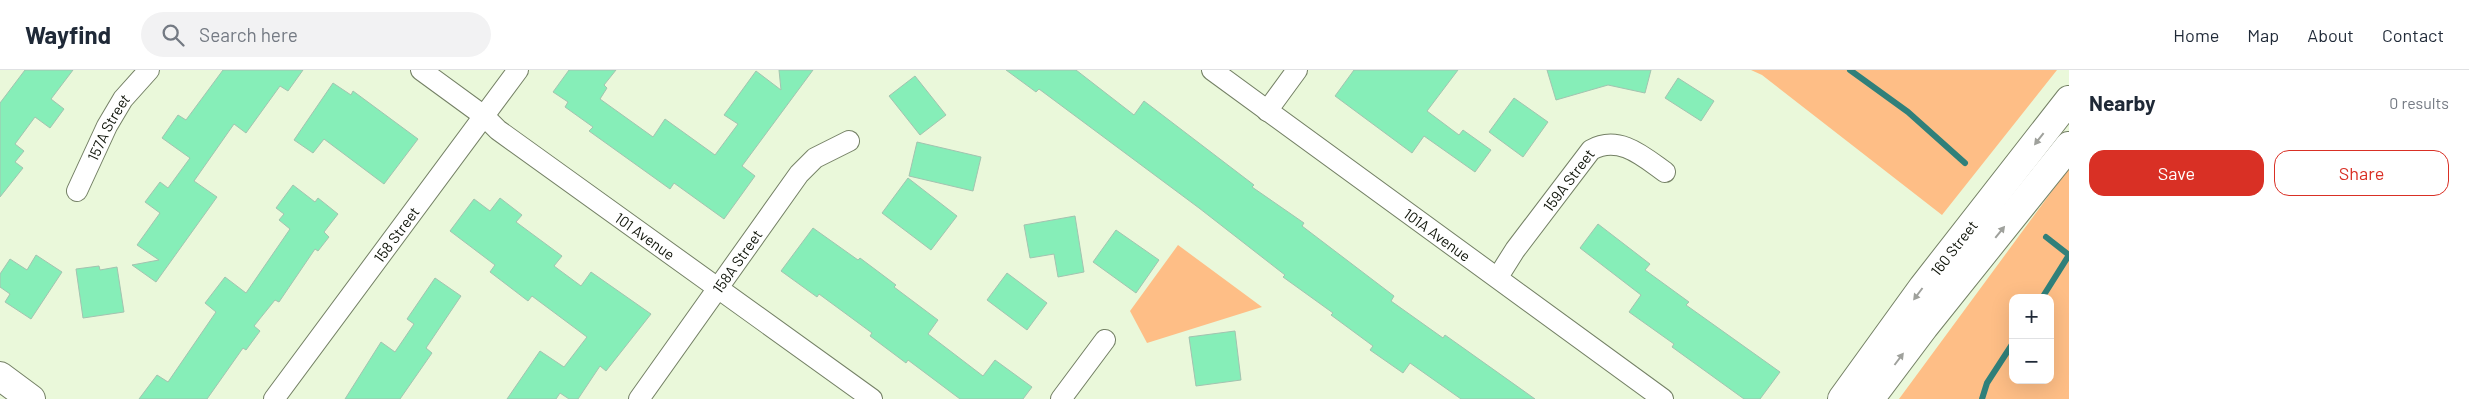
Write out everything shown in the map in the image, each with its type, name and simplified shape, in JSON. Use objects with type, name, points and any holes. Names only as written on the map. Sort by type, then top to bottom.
[{"type":"main road","name":"160 Street","points":[[1842,399],[1923,287],[2069,100]]},
{"type":"main road","name":"160 Street","points":[[1870,399],[1924,326],[2069,146]]},
{"type":"main road","points":[[0,376],[32,399]]},
{"type":"street","name":"157A Street","points":[[77,191],[103,132],[123,99],[149,70]]},
{"type":"street","name":"101 Avenue","points":[[421,70],[484,116],[498,130],[872,399]]},
{"type":"street","name":"158 Street","points":[[274,399],[518,70]]},
{"type":"street","name":"101A Avenue","points":[[1212,70],[1664,399]]},
{"type":"street","points":[[1267,111],[1297,70]]},
{"type":"street","name":"158A Street","points":[[639,399],[799,174],[815,158],[849,142]]},
{"type":"street","name":"159A Street","points":[[1498,277],[1533,226],[1592,150],[1598,146],[1626,147],[1634,150],[1664,172]]},
{"type":"street","points":[[1061,399],[1105,340]]},
{"type":"shaded area","points":[[1751,70],[2057,70],[1942,215],[1762,75]]},
{"type":"shaded area","points":[[2069,168],[2069,399],[1899,399]]},
{"type":"shaded area","points":[[1178,245],[1262,307],[1147,343],[1130,311]]},
{"type":"building","points":[[25,70],[73,70],[51,99],[64,109],[50,128],[35,117],[15,144],[24,151],[15,162],[23,168],[0,197],[0,103]]},
{"type":"building","points":[[223,70],[303,70],[288,91],[280,86],[246,133],[234,124],[194,181],[217,197],[156,282],[132,265],[159,260],[137,245],[160,213],[145,202],[160,182],[168,188],[190,158],[162,138],[178,115],[186,120]]},
{"type":"building","points":[[569,70],[616,70],[604,85],[607,88],[600,99],[653,137],[665,119],[715,155],[738,124],[724,115],[756,71],[781,90],[779,70],[813,70],[742,166],[755,176],[724,219],[674,183],[670,189],[589,131],[593,127],[565,107],[568,102],[553,92]]},
{"type":"building","points":[[1006,70],[1076,70],[1134,115],[1144,101],[1254,185],[1252,187],[1304,223],[1302,226],[1394,296],[1391,301],[1443,338],[1445,335],[1535,399],[1461,399],[1410,363],[1403,373],[1370,350],[1373,346],[1331,315],[1333,313],[1283,277],[1285,275],[1199,208],[1039,89],[1036,92]]},
{"type":"building","points":[[1354,70],[1458,70],[1427,111],[1459,135],[1463,130],[1491,150],[1475,172],[1424,136],[1412,153],[1335,96]]},
{"type":"building","points":[[1547,70],[1651,70],[1645,93],[1608,85],[1556,100]]},
{"type":"building","points":[[915,76],[946,115],[920,135],[889,96]]},
{"type":"building","points":[[1678,78],[1714,101],[1701,121],[1665,98]]},
{"type":"building","points":[[333,83],[351,95],[353,91],[418,139],[384,184],[324,139],[313,153],[294,140]]},
{"type":"building","points":[[1514,98],[1548,122],[1523,157],[1489,132]]},
{"type":"building","points":[[917,142],[981,157],[973,191],[909,176]]},
{"type":"building","points":[[908,178],[957,216],[931,250],[882,213]]},
{"type":"building","points":[[293,185],[315,202],[318,198],[338,214],[324,232],[329,237],[318,251],[315,249],[279,302],[275,300],[254,326],[260,331],[246,350],[243,348],[207,399],[139,399],[157,375],[168,382],[216,312],[205,303],[225,277],[246,293],[290,229],[279,220],[284,214],[276,208]]},
{"type":"building","points":[[500,198],[522,215],[516,222],[562,256],[554,266],[581,286],[591,272],[651,314],[606,371],[600,366],[578,399],[569,399],[560,393],[556,399],[507,399],[540,351],[564,367],[587,337],[532,296],[528,301],[490,272],[495,265],[450,231],[474,199],[490,211]]},
{"type":"building","points":[[1075,216],[1084,272],[1058,277],[1054,254],[1030,258],[1024,225]]},
{"type":"building","points":[[1598,224],[1650,264],[1645,270],[1689,302],[1686,305],[1780,372],[1760,399],[1744,399],[1672,347],[1674,344],[1629,312],[1641,295],[1580,248]]},
{"type":"building","points":[[813,228],[858,260],[860,258],[896,285],[894,287],[938,320],[928,334],[983,376],[995,360],[1032,387],[1023,399],[960,399],[908,360],[906,363],[870,336],[872,333],[819,294],[817,297],[781,271]]},
{"type":"building","points":[[1116,230],[1159,260],[1136,293],[1093,262]]},
{"type":"building","points":[[36,255],[62,272],[31,319],[5,302],[10,294],[0,287],[0,274],[10,259],[27,270]]},
{"type":"building","points":[[99,266],[100,270],[117,267],[124,312],[83,318],[76,269]]},
{"type":"building","points":[[1007,273],[1047,303],[1027,330],[987,300]]},
{"type":"building","points":[[435,278],[461,296],[426,348],[432,353],[400,399],[345,399],[381,342],[395,352],[414,324],[407,319]]},
{"type":"building","points":[[1235,331],[1241,380],[1196,386],[1189,337]]},
{"type":"waterway","points":[[1850,70],[1908,112],[1965,163]]},
{"type":"waterway","points":[[2046,237],[2069,255]]},
{"type":"waterway","points":[[2045,294],[2069,255]]},
{"type":"waterway","points":[[1982,399],[1987,383],[2009,349]]}]
